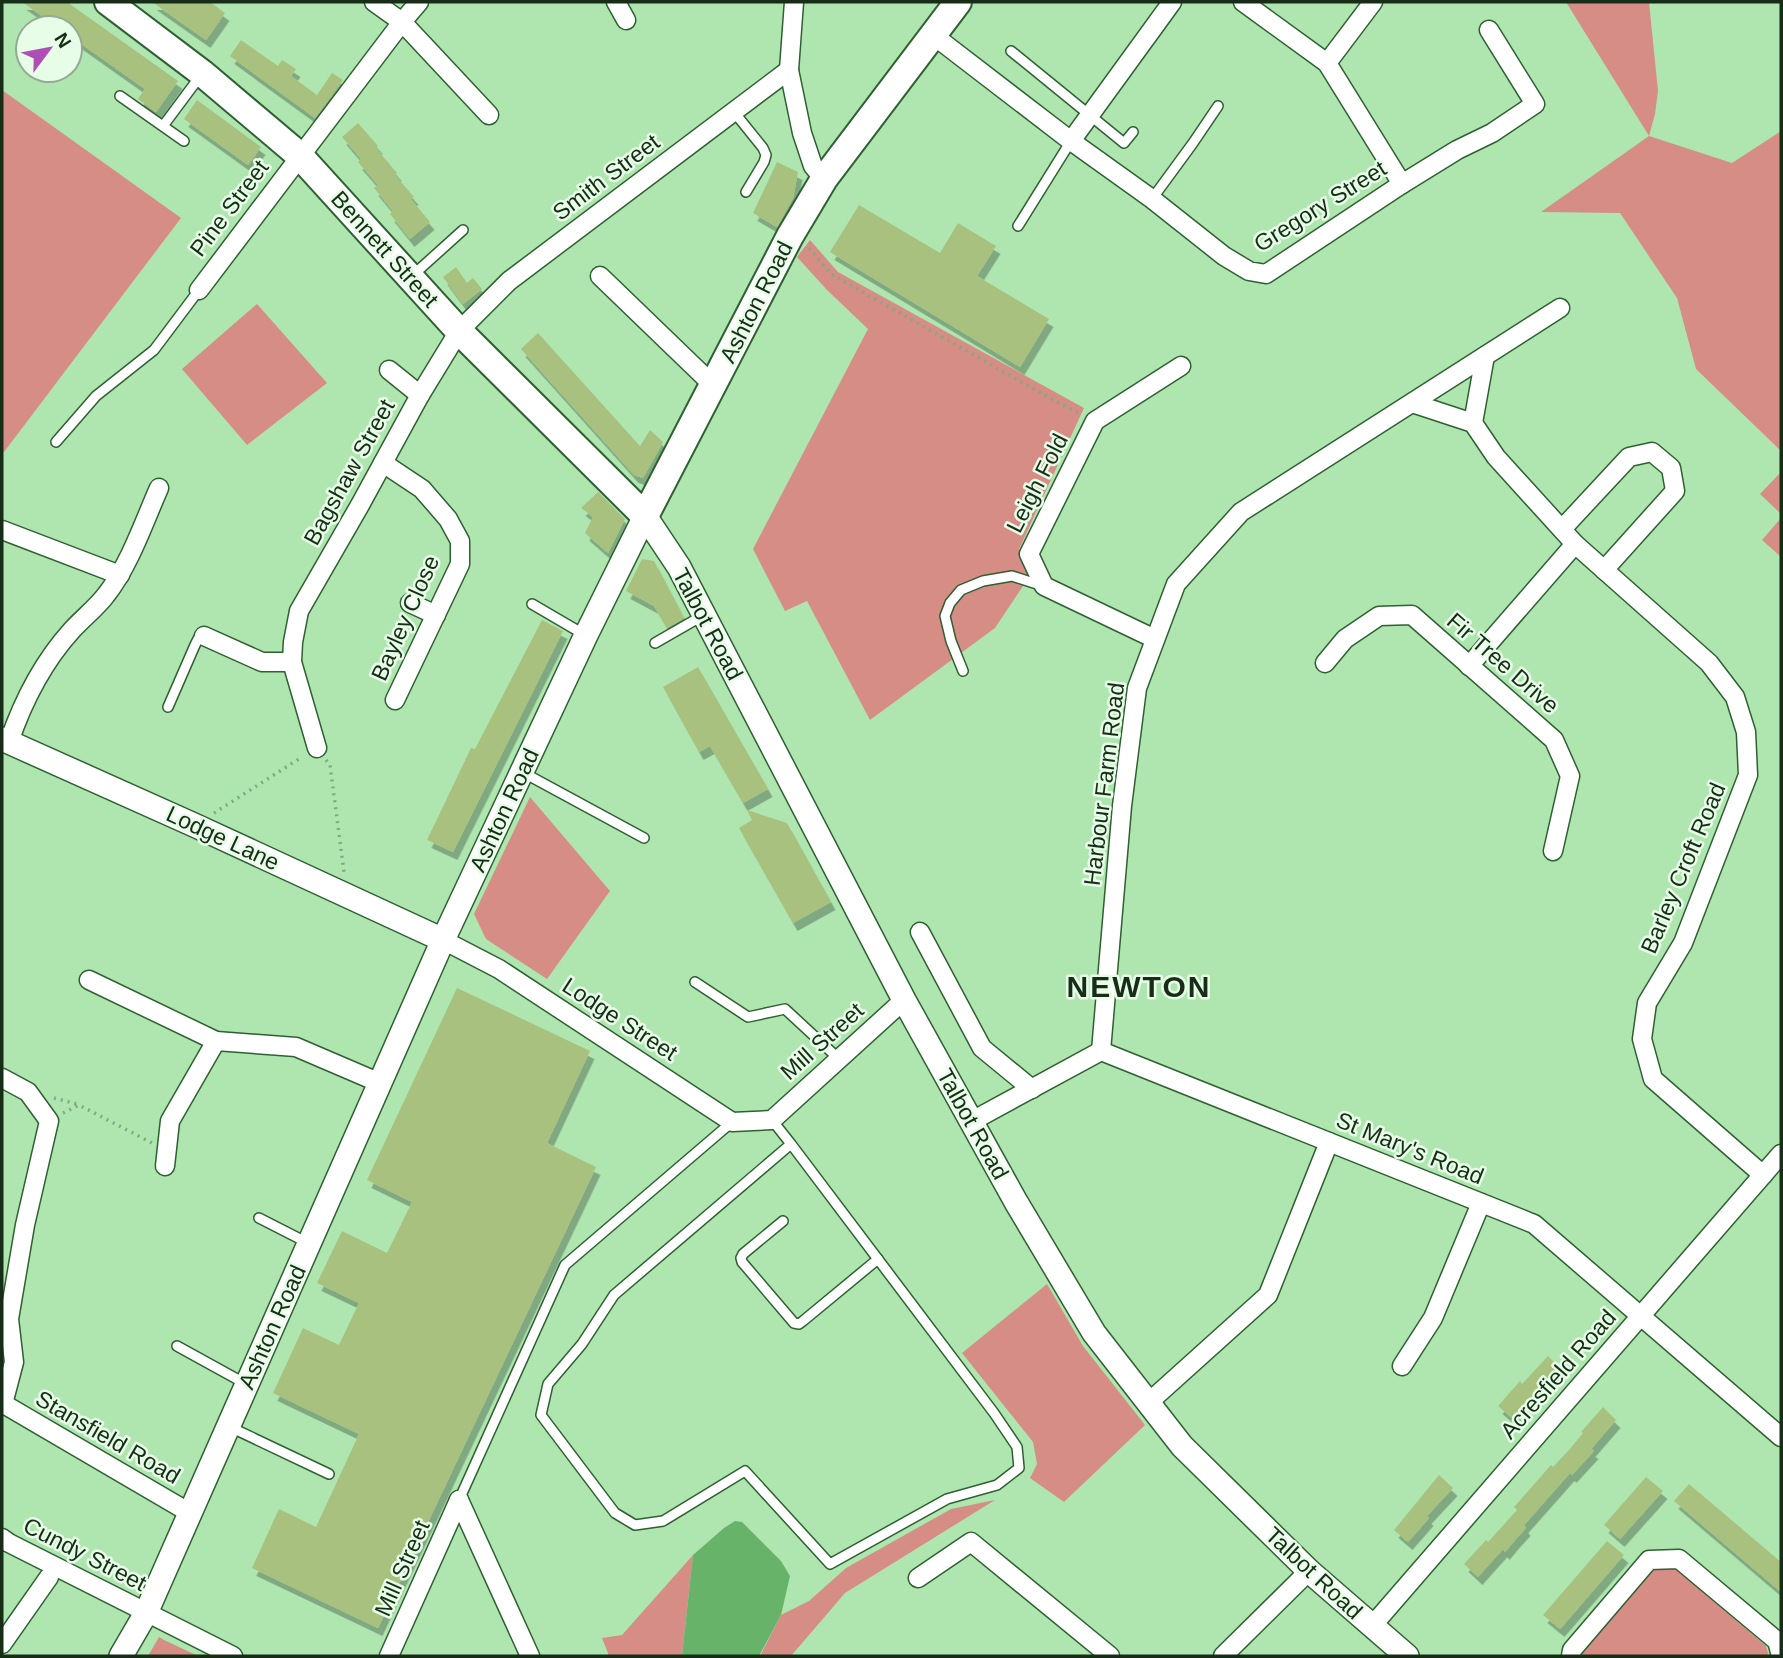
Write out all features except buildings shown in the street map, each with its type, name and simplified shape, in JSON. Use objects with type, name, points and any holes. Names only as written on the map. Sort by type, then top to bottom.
[{"type":"main road","name":"Bennett Street","points":[[108,2],[202,73],[299,155],[459,331],[645,516]]},
{"type":"main road","name":"Ashton Road","points":[[645,516],[790,236],[824,179],[958,2]]},
{"type":"street","points":[[374,2],[402,22],[489,115]]},
{"type":"street","name":"Pine Street","points":[[199,289],[299,155],[419,2]]},
{"type":"street","points":[[616,2],[626,20]]},
{"type":"street","points":[[794,2],[789,71],[802,133],[813,166],[824,179]]},
{"type":"street","points":[[1071,141],[1172,2]]},
{"type":"street","points":[[1243,2],[1327,63],[1402,184]]},
{"type":"street","points":[[1327,63],[1373,2]]},
{"type":"street","name":"Gregory Street","points":[[933,35],[1224,256],[1249,271],[1266,274],[1402,184],[1457,150],[1492,133],[1535,104],[1489,30]]},
{"type":"street","name":"Smith Street","points":[[459,331],[509,281],[789,71]]},
{"type":"street","points":[[600,276],[713,386]]},
{"type":"street","name":"Harbour Farm Road","points":[[1101,1051],[1122,806],[1137,688],[1176,584],[1241,512],[1560,308]]},
{"type":"street","name":"Bagshaw Street","points":[[317,748],[292,662],[299,611],[420,395],[459,331]]},
{"type":"street","points":[[1412,403],[1473,423],[1485,356]]},
{"type":"street","name":"Leigh Fold","points":[[1044,586],[1029,554],[1096,421],[1181,366]]},
{"type":"street","points":[[389,370],[420,395]]},
{"type":"street","name":"Barley Croft Road","points":[[1473,423],[1496,457],[1576,544],[1709,663],[1735,697],[1746,733],[1748,775],[1683,943],[1647,1003],[1642,1039],[1653,1079],[1763,1175]]},
{"type":"street","points":[[1562,529],[1629,457],[1652,452],[1671,468],[1675,491],[1604,570]]},
{"type":"street","name":"Bayley Close","points":[[383,463],[422,489],[448,519],[460,541],[460,564],[395,700]]},
{"type":"street","points":[[5,741],[41,671],[71,631],[106,596],[120,575],[159,488]]},
{"type":"street","name":"Talbot Road","points":[[645,516],[679,567],[904,1000],[1016,1202],[1094,1333],[1182,1446],[1309,1571],[1407,1656]]},
{"type":"street","name":"Ashton Road","points":[[121,1656],[146,1613],[443,940],[645,516]]},
{"type":"street","points":[[2,530],[120,575]]},
{"type":"street","points":[[1469,666],[1576,544]]},
{"type":"street","points":[[1044,586],[1155,639]]},
{"type":"street","points":[[410,603],[436,615]]},
{"type":"street","name":"Fir Tree Drive","points":[[1325,663],[1345,639],[1379,616],[1412,615],[1554,740],[1570,776],[1553,851]]},
{"type":"street","points":[[204,636],[262,662],[292,662]]},
{"type":"street","name":"Lodge Lane","points":[[5,741],[443,940]]},
{"type":"street","points":[[920,932],[982,1048],[1032,1089]]},
{"type":"street","name":"Lodge Street","points":[[443,940],[499,969],[732,1122]]},
{"type":"street","points":[[89,980],[216,1041],[296,1047],[380,1083]]},
{"type":"street","name":"Mill Street","points":[[772,1119],[904,1000]]},
{"type":"street","points":[[165,1166],[170,1121],[216,1041]]},
{"type":"street","points":[[972,1121],[1101,1051]]},
{"type":"street","name":"St Mary's Road","points":[[1101,1051],[1534,1224],[1781,1437]]},
{"type":"street","points":[[2,1077],[28,1092],[49,1121],[25,1225],[9,1319],[14,1362],[2,1403]]},
{"type":"street","points":[[732,1122],[772,1119]]},
{"type":"street","points":[[1148,1403],[1268,1294],[1329,1142]]},
{"type":"street","name":"Acresfield Road","points":[[1372,1626],[1781,1154]]},
{"type":"street","points":[[1402,1366],[1433,1318],[1481,1203]]},
{"type":"street","name":"Stansfield Road","points":[[2,1403],[190,1513]]},
{"type":"street","points":[[459,1500],[530,1656]]},
{"type":"street","name":"Mill Street","points":[[389,1656],[459,1500]]},
{"type":"street","name":"Cundy Street","points":[[2,1538],[233,1656]]},
{"type":"street","points":[[918,1578],[971,1542],[1110,1656]]},
{"type":"street","points":[[1571,1656],[1572,1650],[1649,1560],[1679,1559],[1777,1642],[1781,1656]]},
{"type":"street","points":[[1223,1656],[1309,1571]]},
{"type":"street","points":[[2,1644],[49,1577]]},
{"type":"lane","points":[[1011,51],[1124,143],[1133,132]]},
{"type":"lane","points":[[163,126],[202,73]]},
{"type":"lane","points":[[120,96],[184,141]]},
{"type":"lane","points":[[1152,200],[1218,106]]},
{"type":"lane","points":[[734,112],[766,155],[746,192]]},
{"type":"lane","points":[[1018,226],[1071,141]]},
{"type":"lane","points":[[410,277],[463,230]]},
{"type":"lane","points":[[56,442],[96,396],[155,350],[199,289]]},
{"type":"lane","points":[[963,671],[945,616],[950,603],[961,590],[1012,576],[1044,586]]},
{"type":"lane","points":[[532,604],[586,635]]},
{"type":"lane","points":[[655,643],[704,615]]},
{"type":"lane","points":[[168,707],[198,639],[204,636]]},
{"type":"lane","points":[[522,772],[644,838]]},
{"type":"lane","points":[[695,982],[748,1017],[785,1009],[839,1059]]},
{"type":"lane","points":[[772,1119],[791,1144],[878,1259],[994,1413],[1017,1447],[1019,1468],[997,1485],[947,1499],[830,1564],[745,1471],[663,1521],[635,1525],[615,1513],[541,1415],[548,1384],[582,1344],[614,1295],[791,1144]]},
{"type":"lane","points":[[459,1500],[565,1265],[732,1122]]},
{"type":"lane","points":[[259,1218],[309,1243]]},
{"type":"lane","points":[[783,1221],[741,1258],[794,1322],[799,1324],[878,1259]]},
{"type":"lane","points":[[177,1346],[247,1384]]},
{"type":"lane","points":[[228,1426],[329,1474]]},
{"type":"path","points":[[790,236],[802,241],[831,274],[1055,401],[1096,421]]},
{"type":"path","points":[[194,825],[317,748],[330,765],[347,895]]},
{"type":"path","points":[[49,1121],[79,1105],[144,1139]]},
{"type":"shaded area","points":[[1566,2],[1649,2],[1658,91],[1649,136]]},
{"type":"shaded area","points":[[2,90],[181,218],[4,452],[2,451]]},
{"type":"shaded area","points":[[1781,131],[1781,451],[1696,369],[1677,298],[1620,213],[1541,212],[1649,136],[1732,163]]},
{"type":"shaded area","points":[[810,240],[838,272],[1084,408],[1019,549],[1029,577],[995,628],[870,720],[807,601],[785,611],[753,549],[868,329],[797,257]]},
{"type":"shaded area","points":[[257,304],[327,383],[247,445],[182,369]]},
{"type":"shaded area","points":[[1781,472],[1781,514],[1760,494]]},
{"type":"shaded area","points":[[1781,518],[1781,557],[1762,540]]},
{"type":"shaded area","points":[[530,797],[610,891],[547,979],[486,939],[474,914]]},
{"type":"shaded area","points":[[1047,1284],[1083,1346],[1145,1425],[1064,1502],[1030,1478],[1037,1464],[1033,1442],[962,1353]]},
{"type":"shaded area","points":[[995,1500],[845,1593],[791,1656],[760,1656],[781,1615],[809,1601],[846,1568],[951,1509]]},
{"type":"shaded area","points":[[735,1521],[742,1522],[781,1561],[790,1576],[781,1615],[759,1656],[682,1656],[693,1555]]},
{"type":"shaded area","points":[[693,1555],[682,1656],[609,1656],[602,1638],[622,1635]]},
{"type":"shaded area","points":[[1654,1567],[1674,1567],[1766,1646],[1769,1656],[1578,1656]]},
{"type":"shaded area","points":[[159,1637],[164,1640],[198,1656],[148,1656]]},
{"type":"district","name":"NEWTON","points":[[1139,987]]}]
